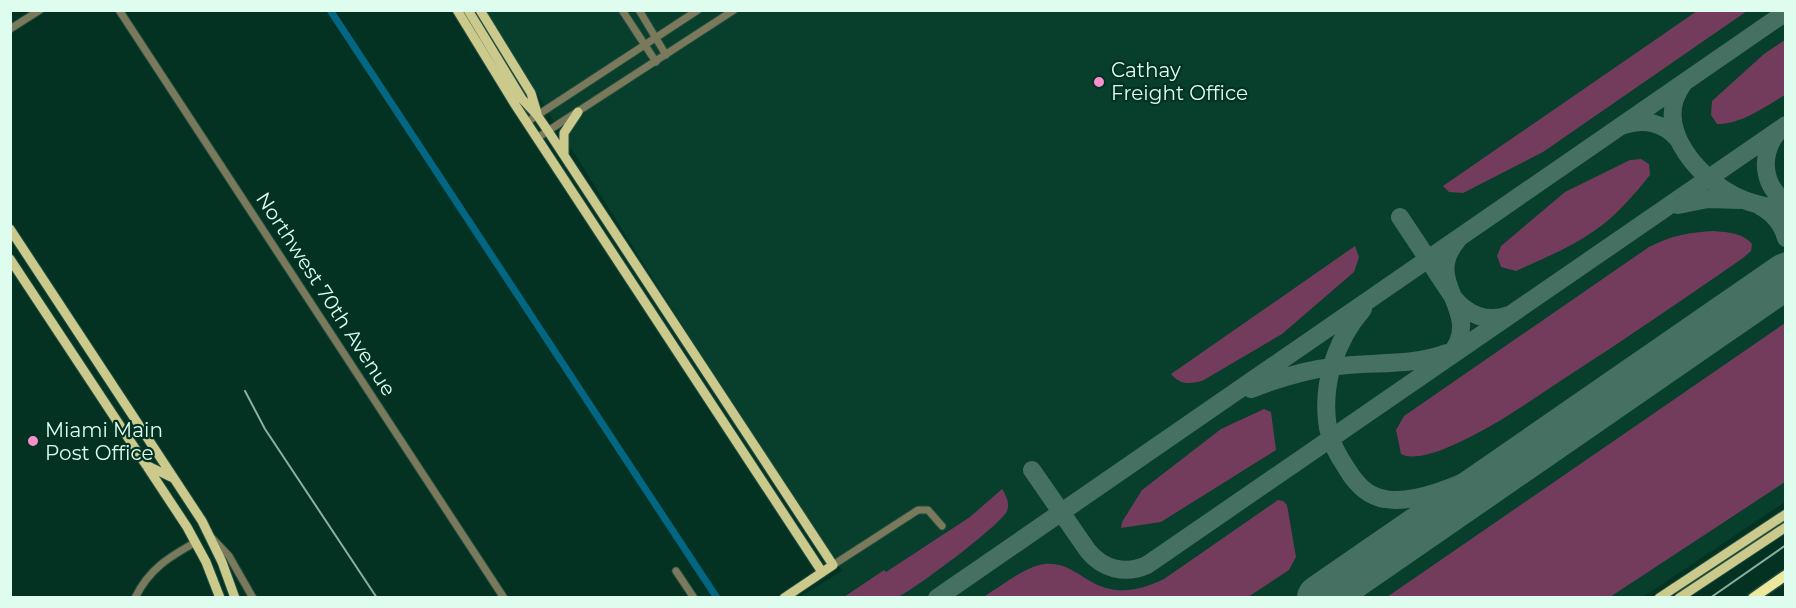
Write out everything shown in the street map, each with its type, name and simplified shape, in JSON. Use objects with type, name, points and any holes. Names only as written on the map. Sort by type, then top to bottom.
[{"type":"highway","points":[[1753,597],[1785,575]]},
{"type":"main road","points":[[457,10],[537,138],[822,572]]},
{"type":"main road","points":[[468,10],[522,99],[548,131],[833,565],[784,597]]},
{"type":"main road","points":[[480,10],[531,93],[537,115]]},
{"type":"main road","points":[[564,156],[564,134],[578,112]]},
{"type":"main road","points":[[10,229],[210,535],[236,597]]},
{"type":"main road","points":[[11,260],[26,261],[36,267]]},
{"type":"main road","points":[[11,260],[196,542],[220,597]]},
{"type":"main road","points":[[96,388],[110,379]]},
{"type":"main road","points":[[146,465],[175,479]]},
{"type":"main road","points":[[1659,597],[1785,514]]},
{"type":"main road","points":[[1679,597],[1785,526]]},
{"type":"main road","points":[[196,542],[210,535]]},
{"type":"street","points":[[10,29],[40,10]]},
{"type":"street","name":"Northwest 70th Avenue","points":[[118,10],[504,597]]},
{"type":"street","points":[[622,10],[656,62]]},
{"type":"street","points":[[639,10],[666,55]]},
{"type":"street","points":[[527,122],[698,10]]},
{"type":"street","points":[[537,138],[734,10]]},
{"type":"street","points":[[833,565],[918,510],[928,510],[942,526]]},
{"type":"street","points":[[210,535],[229,556],[253,597]]},
{"type":"street","points":[[135,597],[146,577],[156,567],[196,542]]},
{"type":"street","points":[[676,571],[694,597]]},
{"type":"shaded area","points":[[485,11],[1785,11],[1785,502],[1643,597],[800,597],[842,571],[783,486]]},
{"type":"shaded area","points":[[1697,11],[1747,11],[1543,152],[1463,193],[1449,192],[1443,186]]},
{"type":"shaded area","points":[[1785,40],[1785,95],[1744,118],[1717,124],[1711,115],[1712,101],[1764,54]]},
{"type":"shaded area","points":[[1641,159],[1649,164],[1650,175],[1624,205],[1602,225],[1566,248],[1516,271],[1501,267],[1497,256],[1501,246],[1565,192],[1630,160]]},
{"type":"shaded area","points":[[1714,231],[1744,237],[1752,244],[1751,251],[1634,333],[1495,423],[1436,452],[1417,456],[1401,454],[1396,430],[1404,416],[1649,247],[1680,235]]},
{"type":"shaded area","points":[[1355,246],[1359,257],[1354,272],[1282,334],[1202,381],[1185,383],[1171,374]]},
{"type":"shaded area","points":[[1785,323],[1785,482],[1610,597],[1387,597]]},
{"type":"shaded area","points":[[1264,409],[1271,412],[1276,450],[1161,522],[1121,528],[1122,522],[1142,490],[1221,429]]},
{"type":"shaded area","points":[[1002,489],[1008,505],[1002,518],[917,585],[895,598],[844,597],[970,517]]},
{"type":"shaded area","points":[[1278,500],[1287,505],[1296,557],[1289,570],[1248,597],[983,597],[1025,570],[1047,564],[1066,567],[1099,586],[1109,589],[1136,589],[1164,579]]},
{"type":"waterway","points":[[330,10],[717,598]]},
{"type":"taxiway","points":[[937,598],[1786,12]]},
{"type":"taxiway","points":[[1683,84],[1674,101],[1673,118],[1677,136],[1698,168],[1728,192],[1744,200],[1786,210]]},
{"type":"taxiway","points":[[1624,125],[1639,122],[1653,123],[1666,129],[1678,139]]},
{"type":"taxiway","points":[[1032,470],[1088,551],[1100,562],[1123,570],[1147,565],[1786,125]]},
{"type":"taxiway","points":[[1777,133],[1768,151],[1766,169],[1772,187],[1786,202]]},
{"type":"taxiway","points":[[1678,205],[1708,199],[1740,200]]},
{"type":"taxiway","points":[[1760,206],[1776,219],[1786,238]]},
{"type":"taxiway","points":[[1400,217],[1453,297],[1465,309],[1485,318],[1509,315]]},
{"type":"taxiway","points":[[1449,356],[1459,340],[1461,326],[1445,271],[1448,256],[1457,241]]},
{"type":"taxiway","points":[[1754,298],[1774,281],[1786,261]]},
{"type":"taxiway","points":[[1363,309],[1345,335],[1332,365],[1326,412],[1335,450],[1358,484],[1367,492],[1379,497],[1409,499],[1438,492],[1469,480],[1533,446],[1611,397]]},
{"type":"taxiway","points":[[1251,389],[1311,370],[1418,360],[1447,353]]},
{"type":"runway","points":[[1320,598],[1786,276]]},
{"type":"railway","points":[[245,391],[265,429],[377,598]]},
{"type":"railway","points":[[1710,598],[1786,545]]},
{"type":"place","name":"Cathay Freight Office","points":[[1099,82]]},
{"type":"place","name":"Miami Main Post Office","points":[[33,441]]}]
